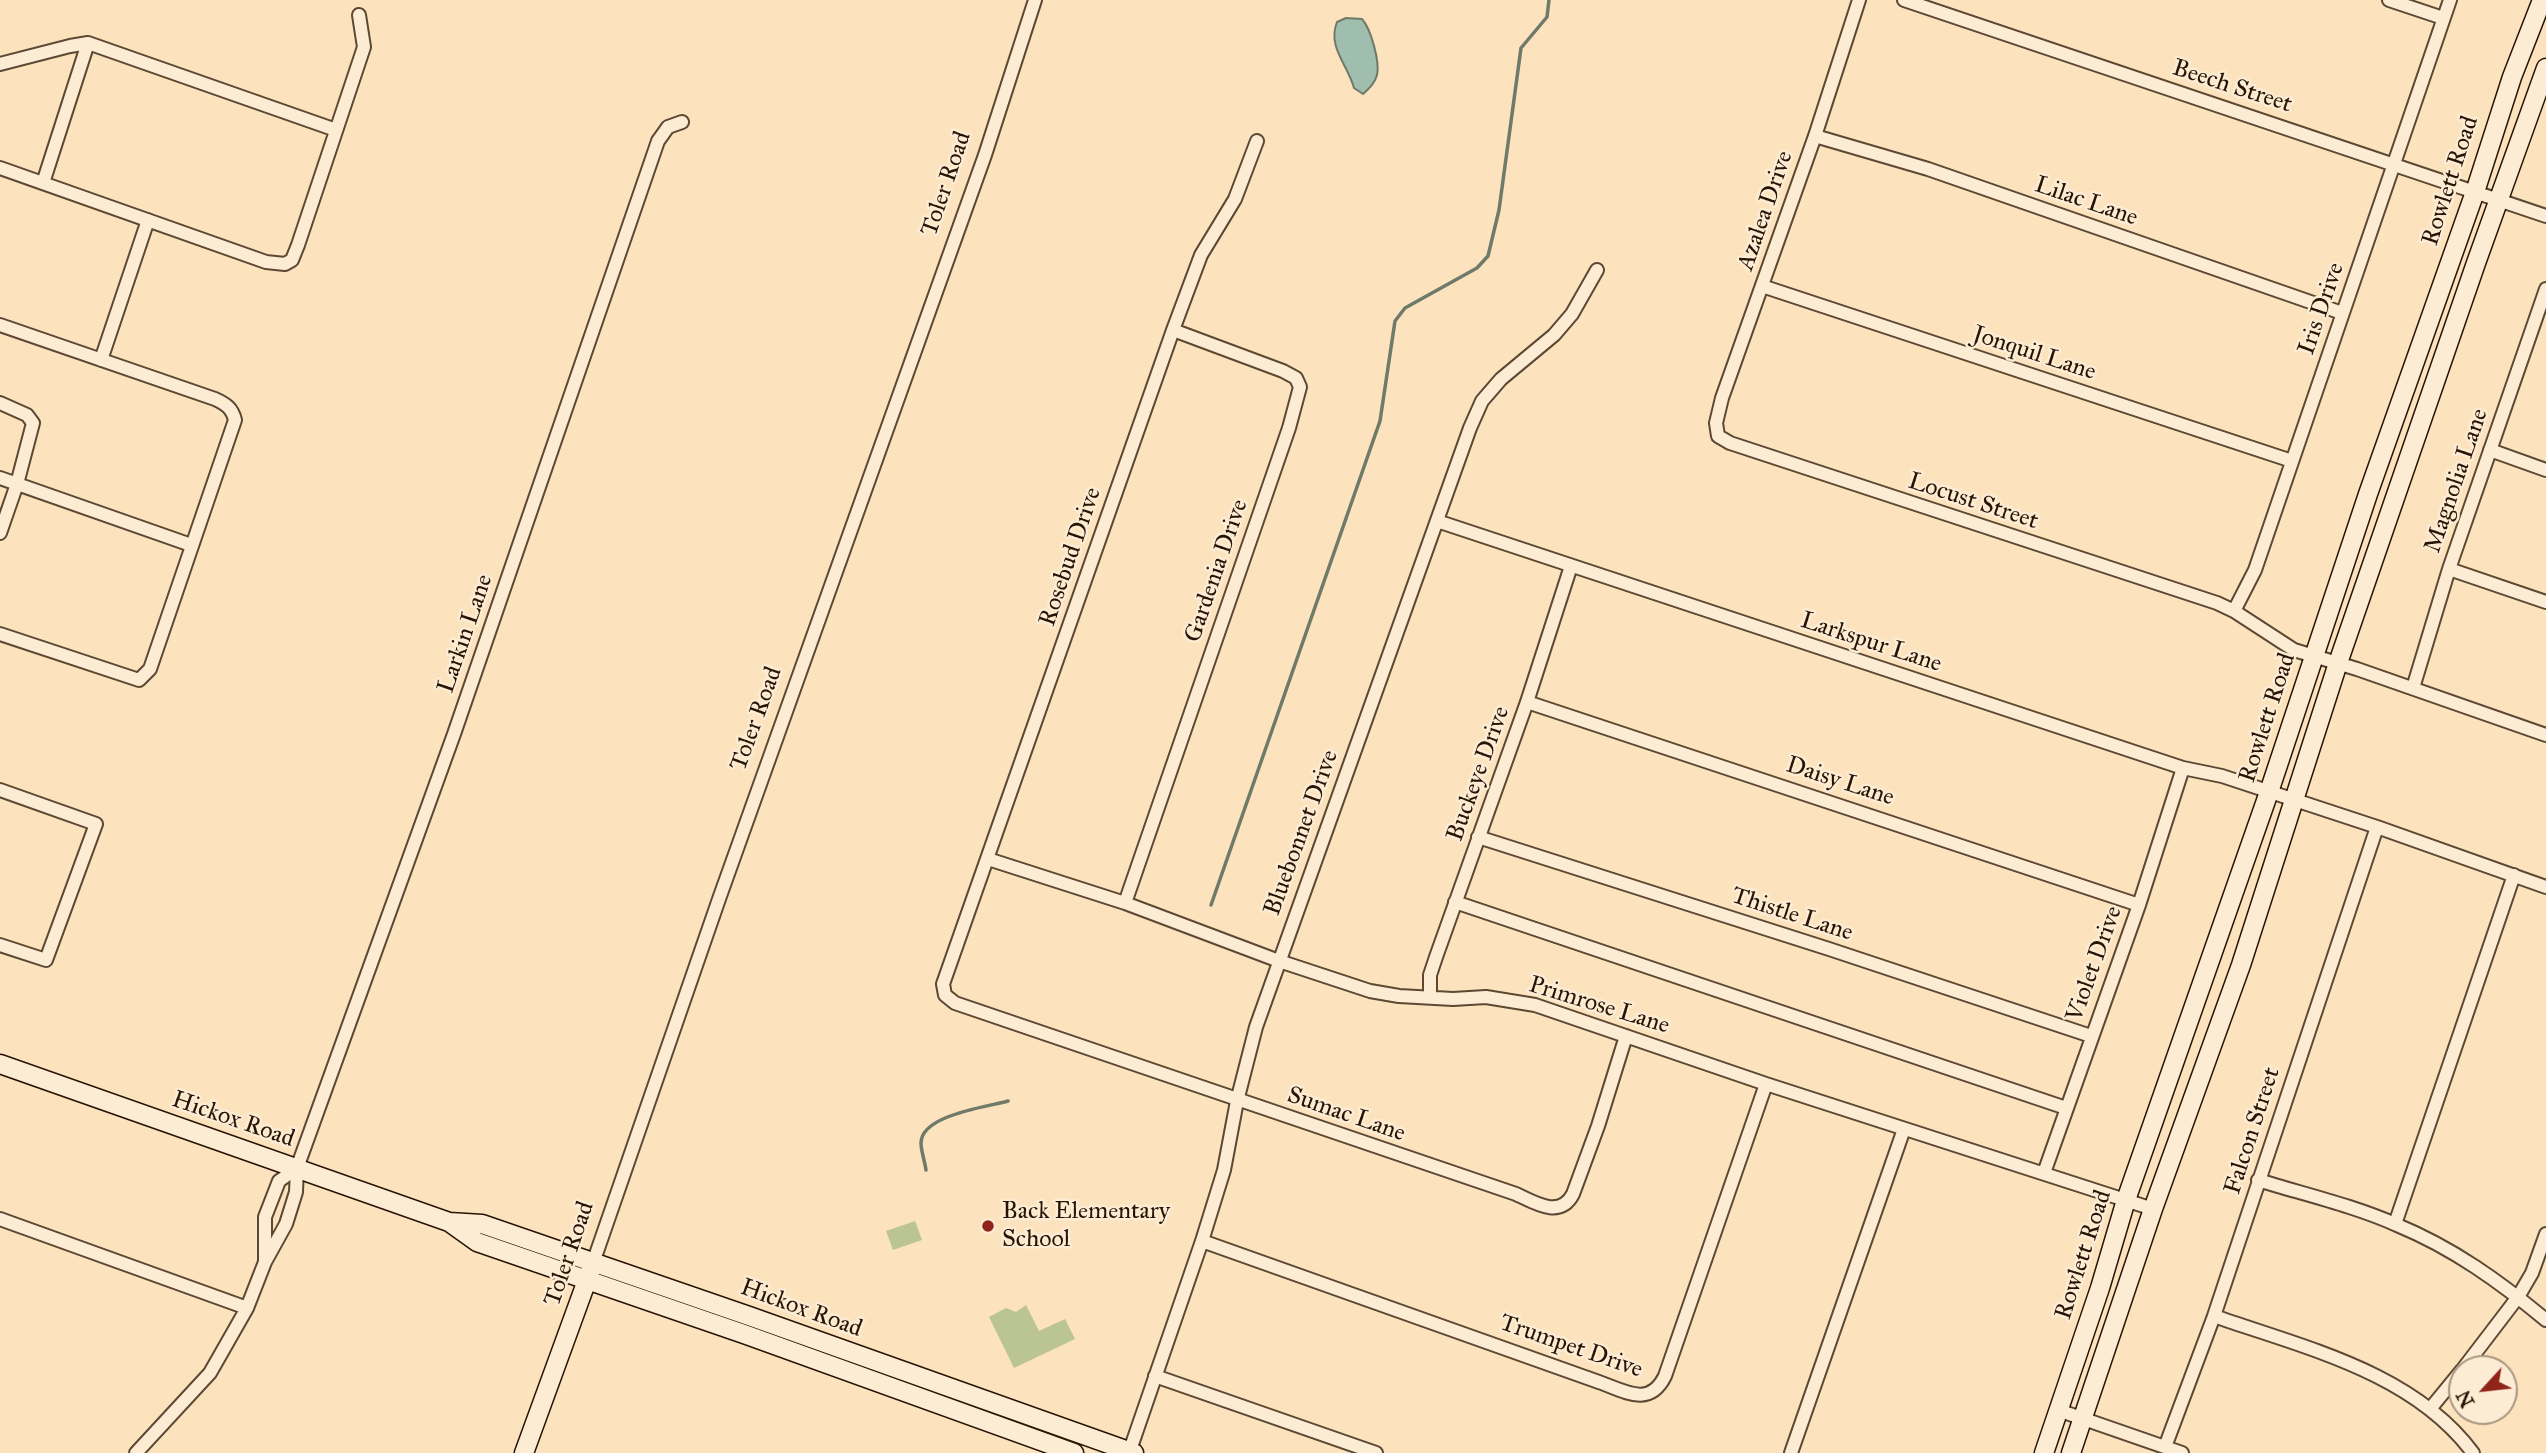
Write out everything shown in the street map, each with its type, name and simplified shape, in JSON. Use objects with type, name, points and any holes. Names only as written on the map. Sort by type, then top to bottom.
[{"type":"main road","name":"Rowlett Road","points":[[2044,1453],[2126,1200],[2269,792],[2368,494],[2475,192],[2512,77],[2542,0]]},
{"type":"main road","name":"Rowlett Road","points":[[2071,1453],[2153,1209],[2241,965],[2338,663],[2546,68]]},
{"type":"main road","name":"Hickox Road","points":[[0,1064],[450,1222],[482,1224],[1131,1452]]},
{"type":"main road","name":"Hickox Road","points":[[450,1222],[477,1242],[1074,1453]]},
{"type":"main road","name":"Toler Road","points":[[524,1453],[593,1263]]},
{"type":"main road","points":[[853,1373],[859,1355]]},
{"type":"main road","points":[[880,1383],[889,1381],[981,1415],[989,1413],[998,1404]]},
{"type":"street","name":"Toler Road","points":[[593,1263],[719,899],[985,155],[1035,0]]},
{"type":"street","name":"Azalea Drive","points":[[1718,436],[1716,422],[1722,398],[1815,136],[1859,0]]},
{"type":"street","name":"Beech Street","points":[[1904,0],[2546,216]]},
{"type":"street","points":[[2389,0],[2444,18]]},
{"type":"street","name":"Iris Drive","points":[[2234,611],[2255,570],[2450,0]]},
{"type":"street","points":[[0,168],[266,262],[285,264],[292,260],[295,253],[364,47],[359,15]]},
{"type":"street","points":[[0,64],[88,43],[337,130]]},
{"type":"street","points":[[43,183],[88,43]]},
{"type":"street","name":"Larkin Lane","points":[[297,1168],[454,734],[658,141],[668,127],[682,122]]},
{"type":"street","name":"Lilac Lane","points":[[1815,136],[1928,169],[2342,313]]},
{"type":"street","name":"Rosebud Drive","points":[[945,995],[943,985],[1173,330],[1201,255],[1236,199],[1257,141]]},
{"type":"street","points":[[101,360],[148,220]]},
{"type":"street","name":"Bluebonnet Drive","points":[[1131,1452],[1224,1170],[1237,1101],[1256,1027],[1470,428],[1482,401],[1501,379],[1554,335],[1572,313],[1597,270]]},
{"type":"street","name":"Jonquil Lane","points":[[1762,286],[2292,461]]},
{"type":"street","name":"Magnolia Lane","points":[[2413,688],[2449,569],[2546,289]]},
{"type":"street","points":[[0,326],[215,399],[225,403],[233,411],[235,419],[150,669],[139,680],[0,634]]},
{"type":"street","name":"Gardenia Drive","points":[[1125,903],[1289,428],[1300,387],[1296,378],[1283,371],[1173,330]]},
{"type":"street","points":[[0,403],[27,415],[33,423],[17,484],[0,533]]},
{"type":"street","name":"Locust Street","points":[[1718,436],[1730,443],[2217,603],[2234,611]]},
{"type":"street","points":[[2490,450],[2546,470]]},
{"type":"street","points":[[0,478],[191,545]]},
{"type":"street","name":"Larkspur Lane","points":[[1437,521],[2183,768],[2222,776],[2377,827],[2546,887]]},
{"type":"street","name":"Buckeye Drive","points":[[1430,997],[1430,975],[1527,702],[1571,566]]},
{"type":"street","points":[[2449,569],[2546,602]]},
{"type":"street","points":[[2234,611],[2282,644],[2546,735]]},
{"type":"street","name":"Daisy Lane","points":[[1527,702],[2139,905]]},
{"type":"street","name":"Violet Drive","points":[[2044,1172],[2139,905],[2183,768]]},
{"type":"street","points":[[0,790],[96,824],[46,960],[0,945]]},
{"type":"street","name":"Falcon Street","points":[[2165,1447],[2214,1316],[2377,827]]},
{"type":"street","name":"Thistle Lane","points":[[1478,837],[2091,1036]]},
{"type":"street","name":"Primrose Lane","points":[[988,859],[1125,903],[1279,961],[1370,991],[1399,996],[1453,999],[1486,997],[1535,1005],[1766,1084],[2153,1209]]},
{"type":"street","points":[[2395,1224],[2514,875]]},
{"type":"street","points":[[1455,902],[2066,1108]]},
{"type":"street","name":"Sumac Lane","points":[[945,995],[955,1003],[1516,1194],[1546,1208],[1568,1203],[1573,1194],[1626,1036]]},
{"type":"street","name":"Trumpet Drive","points":[[1202,1241],[1596,1381],[1640,1395],[1650,1394],[1659,1388],[1665,1376],[1766,1084]]},
{"type":"street","points":[[1791,1453],[1903,1129]]},
{"type":"street","points":[[265,1262],[265,1217],[279,1181],[297,1168]]},
{"type":"street","points":[[136,1453],[210,1373],[247,1308],[265,1262],[286,1224],[296,1192],[297,1168]]},
{"type":"street","points":[[2259,1180],[2395,1224],[2439,1244],[2494,1278],[2546,1321]]},
{"type":"street","points":[[0,1219],[247,1308]]},
{"type":"street","points":[[2474,1355],[2518,1297],[2532,1273],[2546,1234]]},
{"type":"street","points":[[2214,1316],[2380,1377],[2430,1409],[2456,1430],[2473,1453]]},
{"type":"street","points":[[1155,1376],[1376,1453]]},
{"type":"street","points":[[2430,1409],[2448,1388]]},
{"type":"street","points":[[2058,1410],[2182,1453]]},
{"type":"green space","points":[[915,1221],[922,1240],[893,1250],[886,1231]]},
{"type":"green space","points":[[1026,1305],[1039,1331],[1065,1319],[1075,1339],[1014,1368],[989,1317],[1006,1308],[1016,1312]]},
{"type":"shaded area","points":[[1346,18],[1362,19],[1369,30],[1376,54],[1376,78],[1363,94],[1354,88],[1336,48],[1337,22]]},
{"type":"waterway","points":[[1211,905],[1380,421],[1395,321],[1405,308],[1477,268],[1488,256],[1499,210],[1521,48],[1547,17],[1549,0]]},
{"type":"waterway","points":[[926,1170],[921,1143],[924,1133],[932,1125],[957,1114],[1008,1101]]},
{"type":"place","name":"Back Elementary School","points":[[988,1226]]}]
